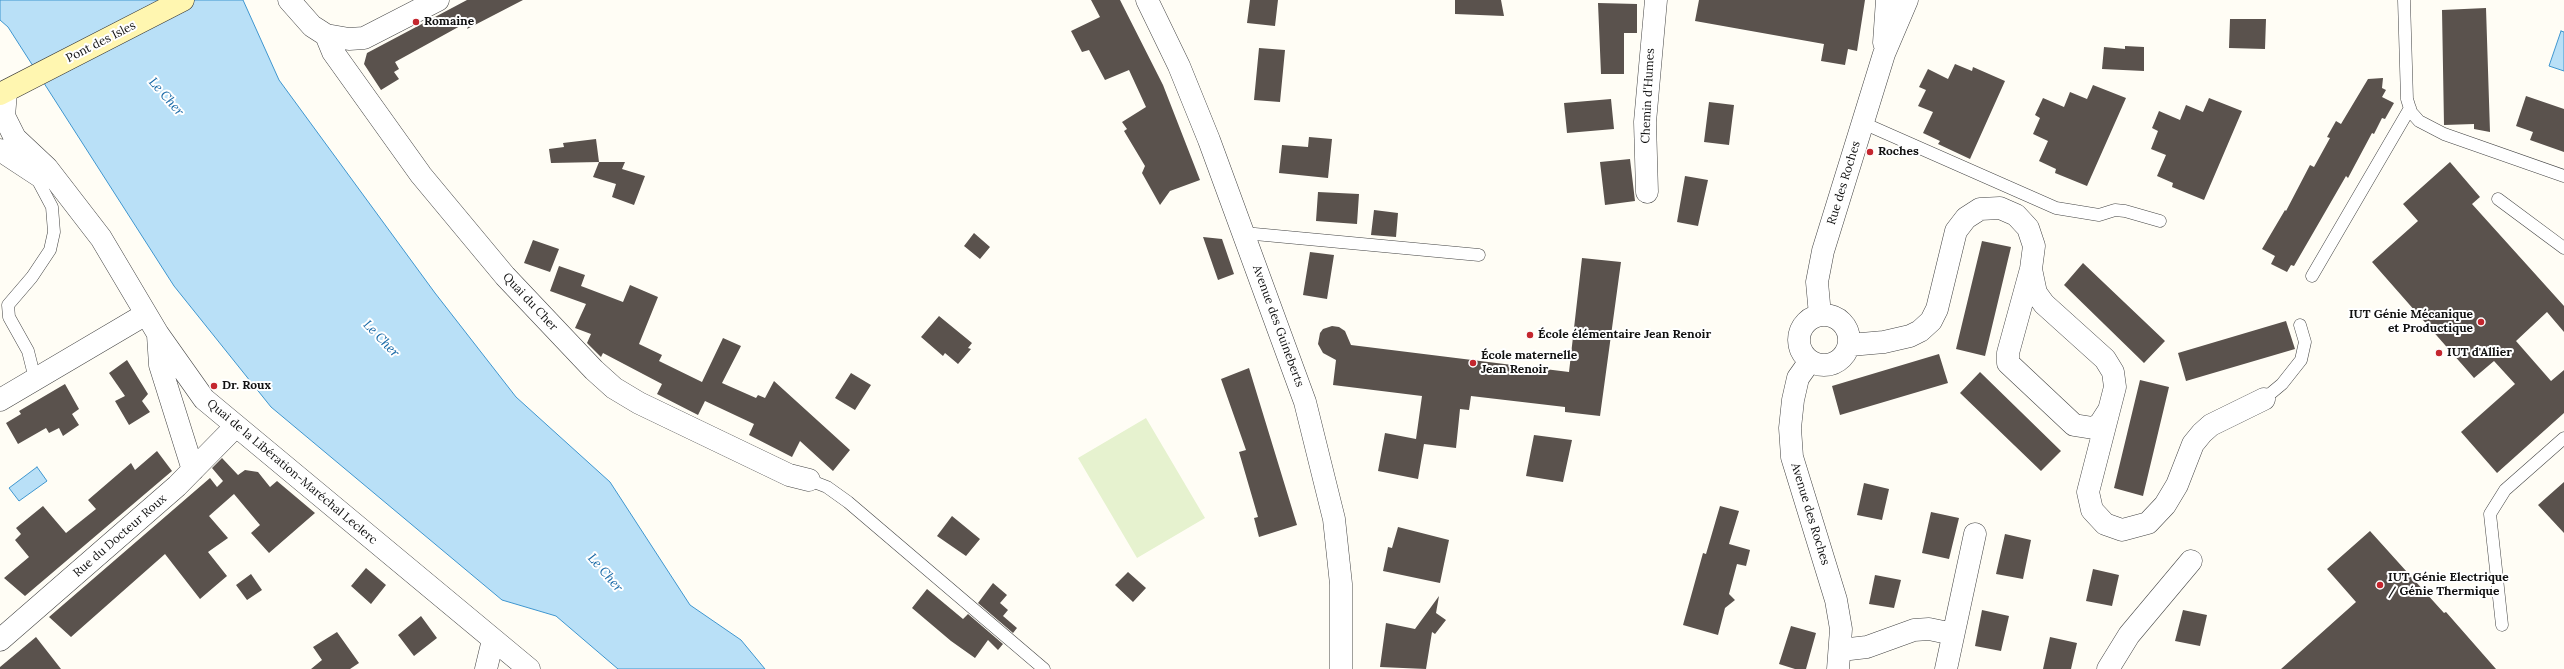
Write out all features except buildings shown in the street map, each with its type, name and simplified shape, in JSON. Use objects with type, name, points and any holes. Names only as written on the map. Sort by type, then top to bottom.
[{"type":"main road","name":"Pont des Isles","points":[[6,88],[183,0]]},
{"type":"street","points":[[289,0],[312,26],[326,35],[349,39],[364,38],[438,0]]},
{"type":"street","name":"Avenue des Guineberts","points":[[1147,0],[1180,66],[1244,233],[1305,402],[1334,519],[1341,584],[1341,669]]},
{"type":"street","name":"Chemin d'Humes","points":[[1647,192],[1645,122],[1656,0]]},
{"type":"street","name":"Rue des Roches","points":[[1884,54],[1887,0]]},
{"type":"street","name":"Rue des Roches","points":[[1820,314],[1817,282],[1823,251],[1884,54],[1908,0]]},
{"type":"street","name":"Quai du Cher","points":[[326,35],[333,52],[421,174],[505,276],[594,370],[614,388],[639,403],[789,475],[809,480]]},
{"type":"street","name":"Quai de la Libération-Maréchal Leclerc","points":[[6,88],[4,116],[8,127],[15,138],[47,168],[101,238],[158,334],[204,399],[529,669]]},
{"type":"street","points":[[0,150],[31,169],[70,197]]},
{"type":"street","points":[[1850,345],[1884,342],[1910,336],[1930,321],[1937,309],[1956,231],[1966,218],[1980,209],[2000,208],[2016,215],[2028,228],[2034,246],[2031,269],[2008,353],[2008,363],[2074,425],[2088,444],[2094,461]]},
{"type":"street","points":[[2031,269],[2036,293],[2044,304],[2105,359],[2113,372],[2115,387],[2100,452],[2094,461],[2088,492],[2092,510],[2105,524],[2122,530],[2139,527],[2159,514],[2166,505],[2177,485],[2194,444],[2202,433],[2211,425],[2264,399]]},
{"type":"street","points":[[0,400],[146,314]]},
{"type":"street","points":[[1820,314],[1828,314],[1843,322],[1850,337],[1850,345],[1847,353],[1834,364],[1826,365],[1810,361],[1800,347],[1798,338],[1805,323],[1820,314]]},
{"type":"street","points":[[158,334],[160,365],[193,470]]},
{"type":"street","name":"Avenue des Roches","points":[[1810,361],[1798,378],[1793,400],[1790,428],[1792,457],[1836,600],[1841,629],[1839,660]]},
{"type":"street","points":[[2074,425],[2093,428],[2100,424],[2109,410]]},
{"type":"street","name":"Rue du Docteur Roux","points":[[0,640],[193,470],[235,426]]},
{"type":"street","points":[[1946,669],[1975,534]]},
{"type":"street","points":[[2108,669],[2129,635],[2192,562]]},
{"type":"street","points":[[1839,660],[1867,647],[1914,630],[1929,629],[1953,634]]},
{"type":"street","points":[[486,669],[494,640]]},
{"type":"lane","points":[[2404,0],[2407,99],[2410,108],[2419,121],[2444,134],[2564,176]]},
{"type":"lane","points":[[2312,276],[2410,108]]},
{"type":"lane","points":[[1863,123],[2056,208],[2099,215],[2115,210],[2125,211],[2160,221]]},
{"type":"lane","points":[[31,169],[52,207],[54,232],[50,250],[32,277],[8,305],[9,316],[28,351],[35,379]]},
{"type":"lane","points":[[2498,199],[2564,248]]},
{"type":"lane","points":[[1244,233],[1479,255]]},
{"type":"lane","points":[[2264,399],[2286,380],[2301,360],[2306,342],[2300,325]]},
{"type":"lane","points":[[2502,625],[2490,514],[2505,490],[2564,438]]},
{"type":"lane","points":[[809,480],[827,488],[848,502],[1044,669]]},
{"type":"green space","points":[[1146,418],[1205,518],[1137,558],[1078,458]]},
{"type":"water","name":"Le Cher","points":[[0,0],[243,0],[279,80],[435,293],[516,397],[610,482],[690,605],[741,640],[765,669],[618,669],[556,616],[502,600],[271,407],[174,286],[8,27],[0,20]]},
{"type":"water","points":[[2561,31],[2564,32],[2564,71],[2549,66]]},
{"type":"water","points":[[37,467],[47,481],[19,501],[9,488]]},
{"type":"place","name":"Romaine","points":[[416,22]]},
{"type":"place","name":"Roches","points":[[1870,152]]},
{"type":"place","name":"IUT Génie Mécanique et Productique","points":[[2481,322]]},
{"type":"place","name":"École élémentaire Jean Renoir","points":[[1530,335]]},
{"type":"place","name":"IUT d'Allier","points":[[2439,353]]},
{"type":"place","name":"École maternelle Jean Renoir","points":[[1473,363]]},
{"type":"place","name":"Dr. Roux","points":[[214,386]]},
{"type":"place","name":"IUT Génie Electrique / Génie Thermique","points":[[2380,585]]}]
